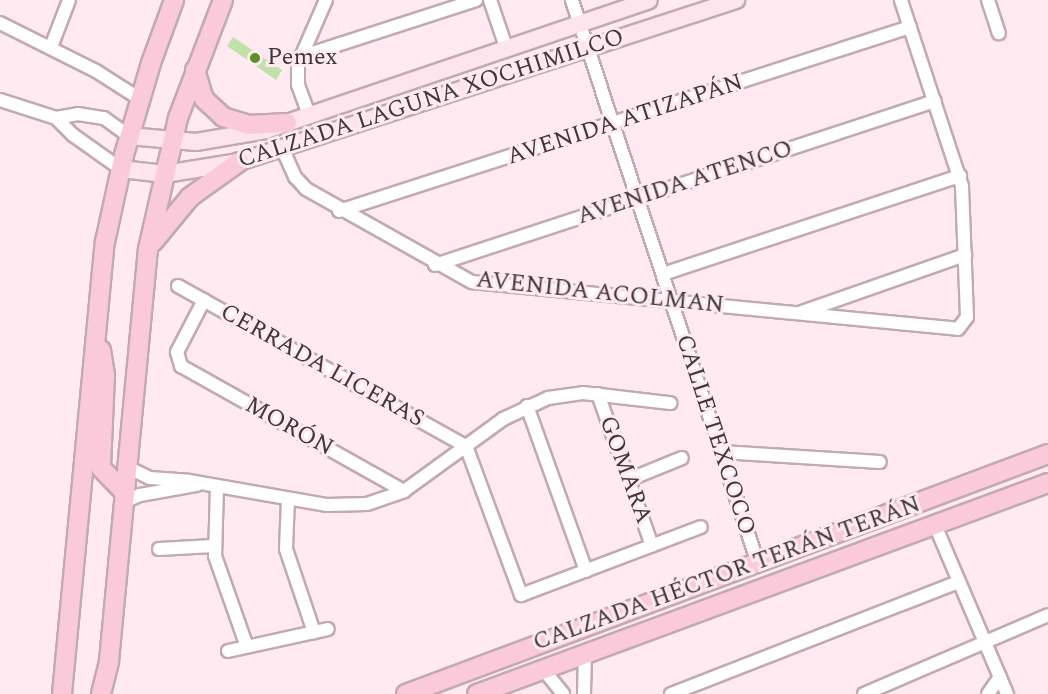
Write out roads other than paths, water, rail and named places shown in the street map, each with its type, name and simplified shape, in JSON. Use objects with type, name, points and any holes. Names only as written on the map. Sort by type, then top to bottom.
[{"type":"main road","points":[[62,694],[105,242],[129,136],[174,0]]},
{"type":"main road","points":[[101,694],[109,661],[148,249],[172,142],[195,70],[223,0]]},
{"type":"main road","name":"CALZADA LAGUNA XOCHIMILCO","points":[[129,136],[172,142],[242,135],[287,123],[649,0]]},
{"type":"main road","name":"CALZADA LAGUNA XOCHIMILCO","points":[[121,169],[165,174],[239,162],[283,150],[736,0]]},
{"type":"main road","points":[[195,70],[204,99],[223,117],[249,124],[287,123]]},
{"type":"main road","points":[[148,249],[190,197],[239,162]]},
{"type":"main road","points":[[96,322],[105,375],[101,468],[125,498]]},
{"type":"main road","name":"CALZADA HÉCTOR TERÁN TERÁN","points":[[406,694],[1048,454]]},
{"type":"main road","name":"CALZADA HÉCTOR TERÁN TERÁN","points":[[477,694],[1048,483]]},
{"type":"main road","points":[[726,602],[758,579],[822,556],[824,537]]},
{"type":"main road","points":[[518,679],[522,662],[588,637],[634,608]]},
{"type":"main road","points":[[109,661],[114,694]]},
{"type":"street","points":[[51,47],[69,0]]},
{"type":"street","points":[[309,115],[298,85],[300,57],[326,0]]},
{"type":"street","points":[[300,57],[476,0]]},
{"type":"street","points":[[490,0],[506,47]]},
{"type":"street","name":"CALLE TEXCOCO","points":[[572,0],[757,561]]},
{"type":"street","points":[[797,313],[965,255],[960,176],[901,0]]},
{"type":"street","points":[[988,0],[999,33]]},
{"type":"street","points":[[0,23],[51,47],[140,99]]},
{"type":"street","name":"AVENIDA ATIZAPÁN","points":[[339,211],[910,27]]},
{"type":"street","points":[[0,100],[56,117],[78,114],[104,118],[129,136]]},
{"type":"street","name":"AVENIDA ATENCO","points":[[435,265],[935,101]]},
{"type":"street","points":[[56,117],[73,135],[121,169]]},
{"type":"street","name":"AVENIDA ACOLMAN","points":[[283,150],[299,184],[339,211],[435,265],[471,282],[499,287],[672,300],[952,331],[963,326],[967,317],[965,255]]},
{"type":"street","points":[[663,274],[960,176]]},
{"type":"street","name":"CERRADA LICERAS","points":[[178,286],[466,446]]},
{"type":"street","name":"MORÓN","points":[[204,300],[176,360],[404,491]]},
{"type":"street","points":[[127,467],[150,478],[347,506],[376,502],[404,491],[527,406],[564,394],[598,394],[670,403]]},
{"type":"street","name":"GOMARA","points":[[598,394],[652,546]]},
{"type":"street","points":[[527,406],[586,571]]},
{"type":"street","points":[[466,446],[520,595],[701,527]]},
{"type":"street","points":[[722,452],[880,462]]},
{"type":"street","points":[[628,480],[682,458]]},
{"type":"street","points":[[125,498],[201,484]]},
{"type":"street","points":[[217,486],[213,546],[247,647]]},
{"type":"street","points":[[288,499],[286,549],[314,632]]},
{"type":"street","points":[[935,525],[1007,694]]},
{"type":"street","points":[[159,549],[213,546]]},
{"type":"street","points":[[671,694],[958,582]]},
{"type":"street","points":[[864,694],[1048,615]]},
{"type":"street","points":[[228,651],[328,628]]},
{"type":"street","points":[[584,694],[585,654]]},
{"type":"street","points":[[543,669],[563,694]]},
{"type":"street","points":[[988,694],[1000,677]]},
{"type":"place","name":"Pemex","points":[[255,58]]}]
